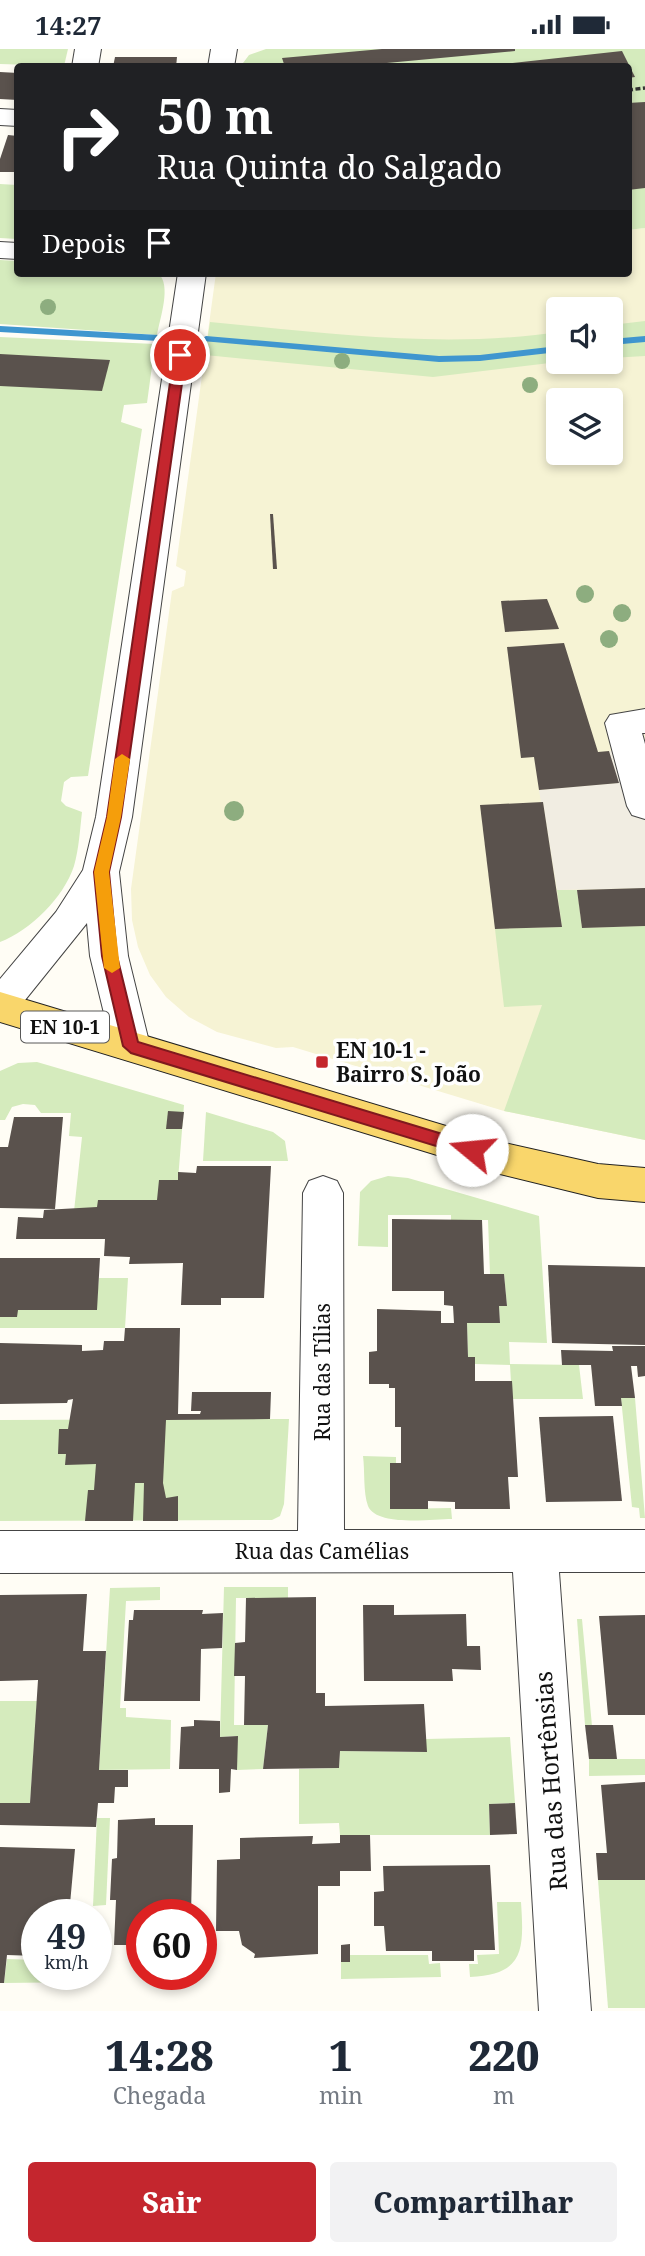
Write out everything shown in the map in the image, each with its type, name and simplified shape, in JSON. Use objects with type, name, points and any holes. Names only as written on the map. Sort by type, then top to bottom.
[{"type":"main road","name":"EN 10-1","points":[[0,1006],[496,1157],[598,1181],[645,1185]]},
{"type":"street","points":[[131,1046],[109,956],[101,872],[114,817],[191,277]]},
{"type":"street","points":[[645,721],[622,723],[645,806]]},
{"type":"street","points":[[0,1006],[69,922],[101,872]]},
{"type":"street","name":"Rua das Tílias","points":[[321,1550],[323,1193]]},
{"type":"street","name":"Rua das Hortênsias","points":[[535,1551],[565,2011]]},
{"type":"street","name":"Rua das Camélias","points":[[0,1552],[645,1551]]},
{"type":"shaded area","points":[[645,228],[645,1140],[504,1111],[293,1047],[276,1048],[217,1032],[189,1017],[166,997],[150,975],[138,947],[132,920],[131,889],[172,591],[184,586],[186,571],[176,566],[215,277],[632,277],[632,230]]},
{"type":"shaded area","points":[[645,749],[645,888],[557,890],[539,790],[618,783],[609,751]]},
{"type":"green space","points":[[0,49],[68,49],[65,63],[0,64]]},
{"type":"green space","points":[[266,49],[645,49],[645,228],[632,230],[632,63],[243,63],[249,55]]},
{"type":"green space","points":[[0,184],[14,185],[14,239],[0,238]]},
{"type":"green space","points":[[0,260],[14,261],[14,277],[161,277],[164,285],[157,335],[0,324]]},
{"type":"green space","points":[[645,321],[645,356],[623,357],[623,324]]},
{"type":"green space","points":[[210,322],[428,339],[515,337],[546,333],[546,363],[433,377],[205,355]]},
{"type":"green space","points":[[0,337],[155,344],[147,403],[124,405],[121,422],[142,429],[88,776],[71,777],[64,782],[61,801],[66,806],[82,812],[76,859],[69,878],[54,901],[23,930],[0,942]]},
{"type":"green space","points":[[557,890],[577,890],[582,928],[645,926],[645,1140],[504,1111],[542,1005],[504,1007],[495,929],[562,927]]},
{"type":"green space","points":[[37,1062],[184,1105],[178,1180],[155,1239],[71,1239],[82,1137],[69,1136],[71,1113],[41,1113],[35,1105],[23,1104],[12,1107],[5,1120],[0,1120],[0,1071],[18,1063]]},
{"type":"green space","points":[[206,1112],[273,1132],[285,1141],[288,1161],[203,1161]]},
{"type":"green space","points":[[388,1176],[408,1178],[539,1216],[547,1343],[509,1342],[510,1364],[579,1365],[583,1399],[512,1399],[510,1365],[475,1364],[475,1357],[468,1357],[467,1323],[500,1323],[499,1306],[507,1306],[504,1274],[490,1274],[488,1220],[451,1220],[451,1215],[388,1215],[388,1247],[358,1246],[360,1192],[371,1181]]},
{"type":"green space","points":[[99,1278],[128,1278],[125,1328],[0,1328],[0,1317],[18,1310],[96,1310]]},
{"type":"green space","points":[[621,1398],[635,1398],[645,1518],[640,1518],[639,1508],[632,1507]]},
{"type":"green space","points":[[289,1419],[284,1504],[280,1516],[272,1520],[0,1521],[0,1420]]},
{"type":"green space","points":[[363,1456],[396,1457],[396,1463],[390,1463],[390,1509],[451,1508],[452,1519],[406,1520],[373,1513],[366,1500]]},
{"type":"green space","points":[[160,1587],[160,1600],[126,1601],[120,1708],[126,1708],[126,1717],[171,1720],[170,1769],[99,1770],[110,1588]]},
{"type":"green space","points":[[224,1587],[288,1587],[288,1598],[236,1598],[234,1725],[268,1725],[263,1769],[237,1770],[237,1736],[220,1737]]},
{"type":"green space","points":[[577,1619],[582,1619],[592,1726],[585,1725]]},
{"type":"green space","points":[[0,1701],[37,1701],[30,1803],[0,1803]]},
{"type":"green space","points":[[510,1737],[515,1803],[489,1804],[490,1835],[340,1835],[339,1823],[299,1824],[299,1769],[339,1768],[340,1751],[426,1752],[426,1739]]},
{"type":"green space","points":[[589,1759],[645,1759],[645,1775],[589,1776]]},
{"type":"green space","points":[[97,1818],[110,1818],[106,1899],[93,1899]]},
{"type":"green space","points":[[598,1880],[645,1880],[645,2008],[608,2008]]},
{"type":"green space","points":[[497,1902],[521,1902],[521,1945],[511,1965],[502,1971],[470,1977],[469,1964],[478,1964],[477,1955],[499,1954]]},
{"type":"green space","points":[[350,1955],[428,1955],[429,1964],[440,1963],[441,1977],[341,1979],[341,1962],[350,1962]]},
{"type":"green space","points":[[7,1959],[21,1959],[21,1983],[4,1983]]},
{"type":"building","points":[[382,49],[515,49],[387,63],[284,63],[282,58]]},
{"type":"building","points":[[622,51],[628,63],[512,63]]},
{"type":"building","points":[[115,57],[177,57],[176,63],[114,63]]},
{"type":"building","points":[[0,72],[14,73],[14,100],[0,99]]},
{"type":"building","points":[[645,102],[645,188],[632,190],[632,103]]},
{"type":"building","points":[[8,135],[14,136],[14,172],[0,172],[0,159]]},
{"type":"building","points":[[0,354],[110,360],[102,391],[0,386]]},
{"type":"building","points":[[270,514],[273,514],[277,569],[273,569]]},
{"type":"building","points":[[547,599],[559,629],[505,632],[501,601]]},
{"type":"building","points":[[564,643],[598,752],[609,751],[619,783],[539,790],[534,757],[521,758],[507,647]]},
{"type":"building","points":[[543,802],[562,927],[495,929],[480,805]]},
{"type":"building","points":[[645,888],[645,926],[582,928],[577,890]]},
{"type":"building","points":[[168,1111],[184,1112],[182,1129],[166,1129]]},
{"type":"building","points":[[14,1117],[63,1117],[55,1209],[0,1208],[0,1147],[8,1147]]},
{"type":"building","points":[[197,1166],[271,1166],[264,1298],[221,1298],[221,1305],[181,1305],[183,1263],[129,1264],[130,1257],[104,1256],[105,1239],[16,1239],[18,1217],[43,1218],[44,1210],[97,1207],[98,1200],[157,1200],[159,1180],[178,1180],[178,1172],[196,1173]]},
{"type":"building","points":[[392,1219],[482,1220],[484,1274],[504,1274],[507,1306],[499,1306],[500,1323],[467,1323],[468,1357],[475,1357],[475,1381],[512,1381],[518,1477],[508,1477],[510,1509],[455,1509],[455,1502],[428,1501],[428,1509],[390,1509],[390,1463],[401,1463],[401,1427],[395,1427],[395,1388],[389,1388],[389,1384],[369,1384],[369,1352],[377,1351],[377,1309],[441,1311],[441,1323],[454,1323],[453,1306],[444,1305],[444,1291],[392,1291]]},
{"type":"building","points":[[0,1258],[100,1258],[97,1310],[18,1310],[17,1317],[0,1317]]},
{"type":"building","points":[[548,1265],[645,1267],[645,1345],[552,1343]]},
{"type":"building","points":[[125,1328],[180,1328],[178,1414],[200,1414],[201,1411],[191,1411],[192,1392],[271,1392],[270,1419],[166,1420],[163,1483],[166,1498],[178,1496],[178,1521],[143,1521],[144,1483],[135,1483],[133,1521],[85,1521],[88,1490],[94,1490],[96,1464],[65,1465],[66,1454],[58,1454],[59,1429],[68,1429],[73,1399],[67,1403],[0,1404],[0,1343],[82,1345],[82,1351],[103,1350],[104,1341],[124,1341]]},
{"type":"building","points":[[612,1346],[645,1346],[645,1376],[638,1377],[637,1366],[631,1366],[635,1398],[621,1398],[622,1406],[595,1406],[591,1365],[562,1365],[561,1350],[613,1351]]},
{"type":"building","points":[[613,1416],[622,1501],[546,1502],[539,1417]]},
{"type":"building","points":[[87,1594],[83,1651],[106,1651],[99,1770],[128,1770],[128,1787],[115,1787],[114,1803],[98,1803],[96,1827],[0,1825],[0,1803],[30,1803],[38,1680],[0,1681],[0,1595]]},
{"type":"building","points":[[316,1597],[316,1693],[325,1693],[325,1706],[424,1704],[427,1752],[340,1751],[339,1768],[263,1769],[268,1725],[244,1725],[245,1676],[234,1676],[235,1643],[245,1642],[246,1598]]},
{"type":"building","points":[[363,1605],[394,1605],[394,1615],[466,1614],[467,1646],[480,1646],[481,1670],[452,1669],[453,1681],[364,1681]]},
{"type":"building","points":[[134,1610],[203,1610],[202,1614],[223,1613],[222,1648],[201,1649],[200,1701],[124,1701],[129,1620],[133,1620]]},
{"type":"building","points":[[645,1615],[645,1715],[608,1715],[599,1616]]},
{"type":"building","points":[[194,1720],[220,1721],[220,1737],[238,1736],[237,1770],[231,1769],[230,1792],[219,1793],[219,1769],[179,1769],[181,1727],[194,1726]]},
{"type":"building","points":[[585,1725],[613,1725],[617,1759],[589,1759]]},
{"type":"building","points":[[645,1782],[645,1880],[598,1880],[596,1853],[607,1853],[601,1785]]},
{"type":"building","points":[[515,1803],[517,1834],[490,1835],[489,1804]]},
{"type":"building","points":[[155,1818],[155,1825],[193,1825],[191,1899],[126,1899],[126,1945],[114,1945],[116,1900],[110,1899],[112,1859],[117,1858],[118,1820]]},
{"type":"building","points":[[340,1835],[370,1835],[371,1871],[340,1871],[340,1886],[318,1886],[318,1954],[254,1958],[255,1954],[242,1945],[239,1931],[217,1931],[217,1860],[240,1859],[240,1838],[313,1836],[312,1844],[340,1843]]},
{"type":"building","points":[[0,1847],[75,1849],[70,1899],[21,1899],[21,1955],[7,1955],[4,1983],[0,1983]]},
{"type":"building","points":[[490,1865],[495,1950],[474,1950],[474,1961],[432,1961],[432,1951],[386,1951],[384,1926],[374,1926],[374,1892],[384,1891],[383,1866]]},
{"type":"building","points":[[350,1944],[350,1962],[341,1962],[341,1945]]},
{"type":"waterway","points":[[0,329],[159,338]]},
{"type":"waterway","points":[[206,339],[439,359],[480,358],[546,350]]},
{"type":"waterway","points":[[623,341],[645,339]]},
{"type":"slow traffic","points":[[112,968],[101,872],[114,817],[122,759]]},
{"type":"place","name":"EN 10-1 - Bairro S. João","points":[[322,1062]]},
{"type":"route","points":[[180,355],[114,817],[101,872],[109,956],[131,1046],[472,1150]]}]
